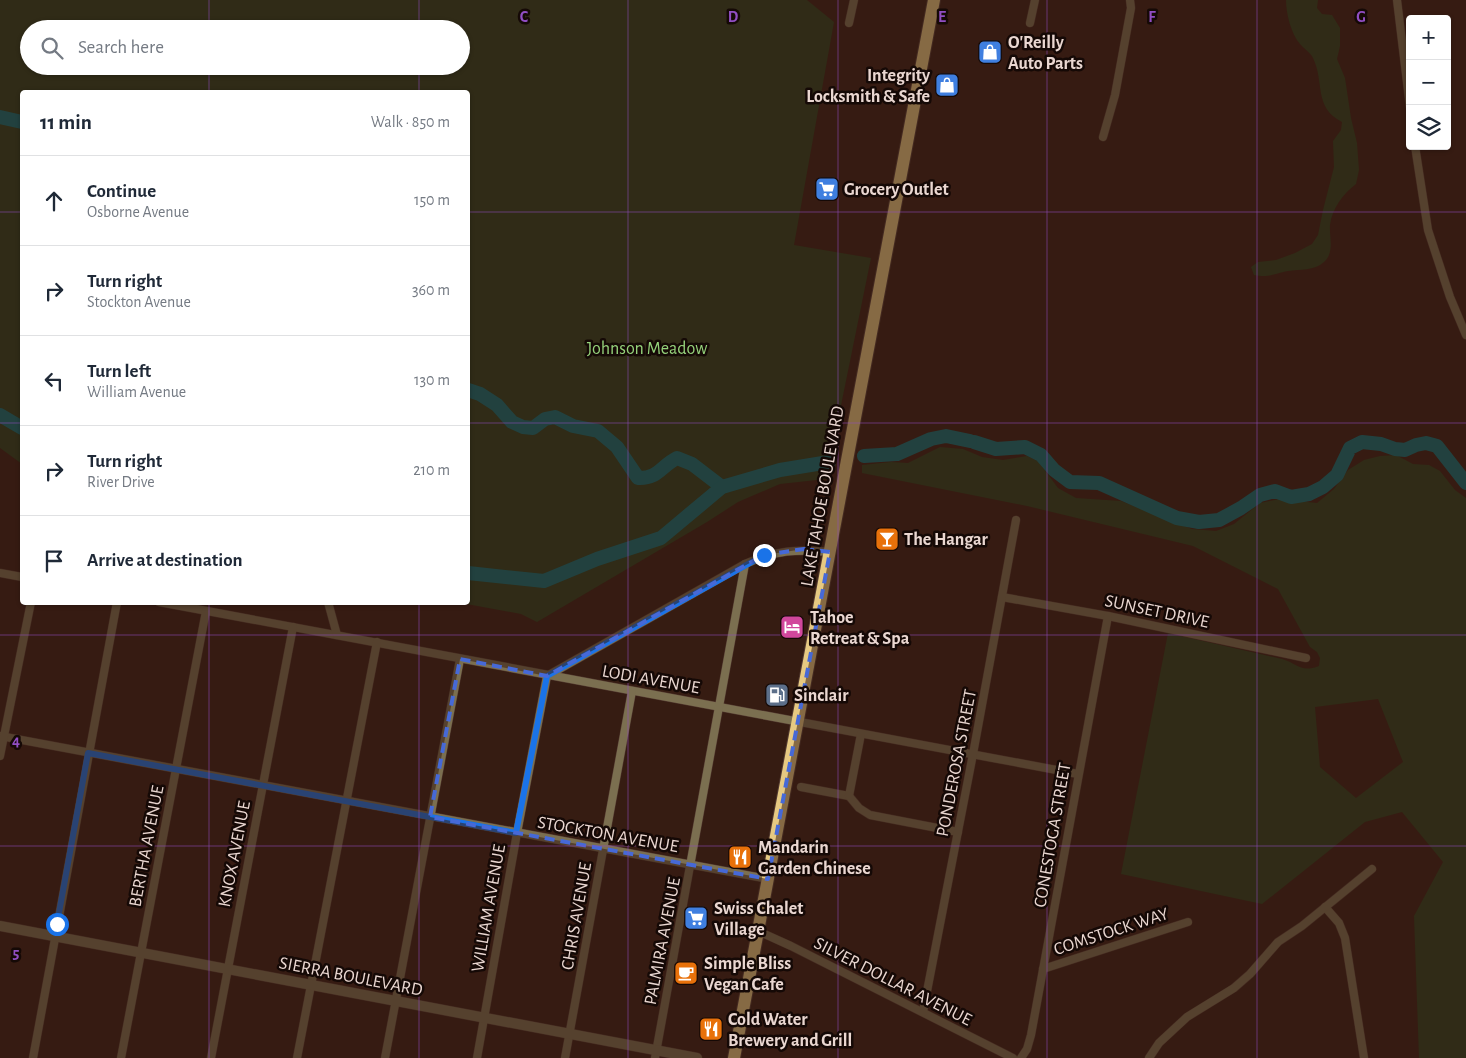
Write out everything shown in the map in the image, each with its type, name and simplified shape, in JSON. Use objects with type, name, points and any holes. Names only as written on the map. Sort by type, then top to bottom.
[{"type":"highway","name":"LAKE TAHOE BOULEVARD","points":[[734,1058],[934,0]]},
{"type":"street","points":[[849,23],[854,0]]},
{"type":"street","points":[[1030,23],[1035,0]]},
{"type":"street","points":[[1103,137],[1115,95],[1131,8],[1130,0]]},
{"type":"street","points":[[1397,0],[1410,105]]},
{"type":"street","points":[[1416,150],[1428,230],[1450,297],[1466,335]]},
{"type":"street","name":"PONDEROSA STREET","points":[[923,1012],[1016,520]]},
{"type":"street","points":[[547,676],[764,555],[783,550],[804,549],[830,552]]},
{"type":"street","name":"PALMIRA AVENUE","points":[[656,1054],[745,564]]},
{"type":"street","points":[[0,573],[20,577]]},
{"type":"street","name":"SUNSET DRIVE","points":[[1002,597],[1108,616],[1306,658]]},
{"type":"street","points":[[0,756],[2,737],[30,605]]},
{"type":"street","points":[[33,1058],[116,605]]},
{"type":"street","name":"LODI AVENUE","points":[[175,605],[1078,774]]},
{"type":"street","points":[[329,605],[337,635]]},
{"type":"street","name":"BERTHA AVENUE","points":[[121,1058],[206,611]]},
{"type":"street","name":"CONESTOGA STREET","points":[[1021,1058],[1027,1049],[1031,1036],[1108,616]]},
{"type":"street","name":"KNOX AVENUE","points":[[211,1058],[293,627]]},
{"type":"street","points":[[297,1058],[377,642]]},
{"type":"street","points":[[385,1058],[460,659]]},
{"type":"street","name":"WILLIAM AVENUE","points":[[477,1058],[516,833],[547,676]]},
{"type":"street","name":"CHRIS AVENUE","points":[[565,1058],[632,691]]},
{"type":"street","points":[[849,796],[861,734]]},
{"type":"street","name":"STOCKTON AVENUE","points":[[2,737],[768,879]]},
{"type":"street","points":[[801,787],[849,796],[859,808],[870,815],[958,832]]},
{"type":"street","points":[[1149,1058],[1159,1044],[1187,1017],[1234,988],[1250,974],[1278,942],[1372,869]]},
{"type":"street","points":[[1325,907],[1339,923],[1345,938],[1364,1058]]},
{"type":"street","name":"COMSTOCK WAY","points":[[1043,970],[1188,922]]},
{"type":"street","name":"SIERRA BOULEVARD","points":[[0,926],[570,1034],[656,1054],[697,1058]]},
{"type":"street","name":"SILVER DOLLAR AVENUE","points":[[758,931],[1013,1058]]},
{"type":"highlighted area","points":[[804,549],[830,552],[768,879],[430,817],[460,659],[547,676],[764,555]]},
{"type":"green space","name":"Johnson Meadow","points":[[0,0],[807,0],[834,22],[794,245],[871,258],[826,479],[780,484],[738,502],[537,622],[521,614],[470,605],[470,90],[20,90],[20,463],[0,448]]},
{"type":"green space","points":[[1286,0],[1318,0],[1317,8],[1322,14],[1332,15],[1340,28],[1340,46],[1337,59],[1345,78],[1357,143],[1359,170],[1356,184],[1343,196],[1333,213],[1330,225],[1330,249],[1324,262],[1311,268],[1259,276],[1254,275],[1251,267],[1258,262],[1276,260],[1295,253],[1312,244],[1318,235],[1334,167],[1333,141],[1341,130],[1342,122],[1333,116],[1323,102],[1317,67],[1312,56],[1294,35],[1288,17]]},
{"type":"green space","points":[[940,447],[963,449],[982,457],[1003,460],[1027,456],[1038,461],[1058,488],[1076,498],[1121,501],[1192,529],[1216,531],[1234,524],[1260,503],[1279,499],[1317,503],[1334,489],[1348,470],[1364,460],[1380,456],[1396,455],[1413,464],[1429,465],[1440,471],[1455,490],[1466,498],[1466,1058],[1419,1058],[1414,916],[1443,862],[1402,812],[1365,822],[1262,904],[1121,874],[1168,633],[1282,659],[1303,668],[1308,669],[1319,666],[1320,658],[1317,652],[1310,647],[1278,589],[1193,546],[1027,506],[862,473],[862,465],[891,462],[908,463]],"holes":[[[1378,699],[1403,762],[1356,798],[1320,767],[1315,707]]]},
{"type":"waterway","points":[[0,117],[20,122]]},
{"type":"waterway","points":[[470,391],[480,394],[497,405],[512,422],[523,427],[533,428],[545,419],[555,417],[573,426],[598,431],[617,447],[638,478],[645,478],[655,474],[677,458],[692,464],[722,487]]},
{"type":"waterway","points":[[0,415],[20,427]]},
{"type":"waterway","points":[[864,456],[897,454],[931,439],[946,436],[970,441]]},
{"type":"waterway","points":[[974,442],[996,449],[1025,447],[1041,455],[1054,470],[1070,482],[1099,483],[1177,518],[1199,522],[1219,520],[1260,495],[1275,491],[1291,497],[1309,494],[1323,487],[1337,475],[1350,448],[1362,442],[1381,444],[1405,450],[1426,443],[1437,446],[1466,483]]},
{"type":"waterway","points":[[470,573],[544,581],[597,559],[661,538],[722,487],[780,470],[829,462]]},
{"type":"place","name":"O'Reilly Auto Parts","points":[[990,52]]},
{"type":"place","name":"Integrity Locksmith & Safe","points":[[947,85]]},
{"type":"place","name":"Grocery Outlet","points":[[827,189]]},
{"type":"place","name":"The Hangar","points":[[887,539]]},
{"type":"place","name":"Tahoe Retreat & Spa","points":[[792,627]]},
{"type":"place","name":"Sinclair","points":[[777,695]]},
{"type":"place","name":"Mandarin Garden Chinese","points":[[740,857]]},
{"type":"place","name":"Swiss Chalet Village","points":[[696,918]]},
{"type":"place","name":"Simple Bliss Vegan Cafe","points":[[686,973]]},
{"type":"place","name":"Cold Water Brewery and Grill","points":[[711,1029]]},
{"type":"route","points":[[57,924],[88,753],[263,784],[516,833],[547,676],[764,555]]}]
